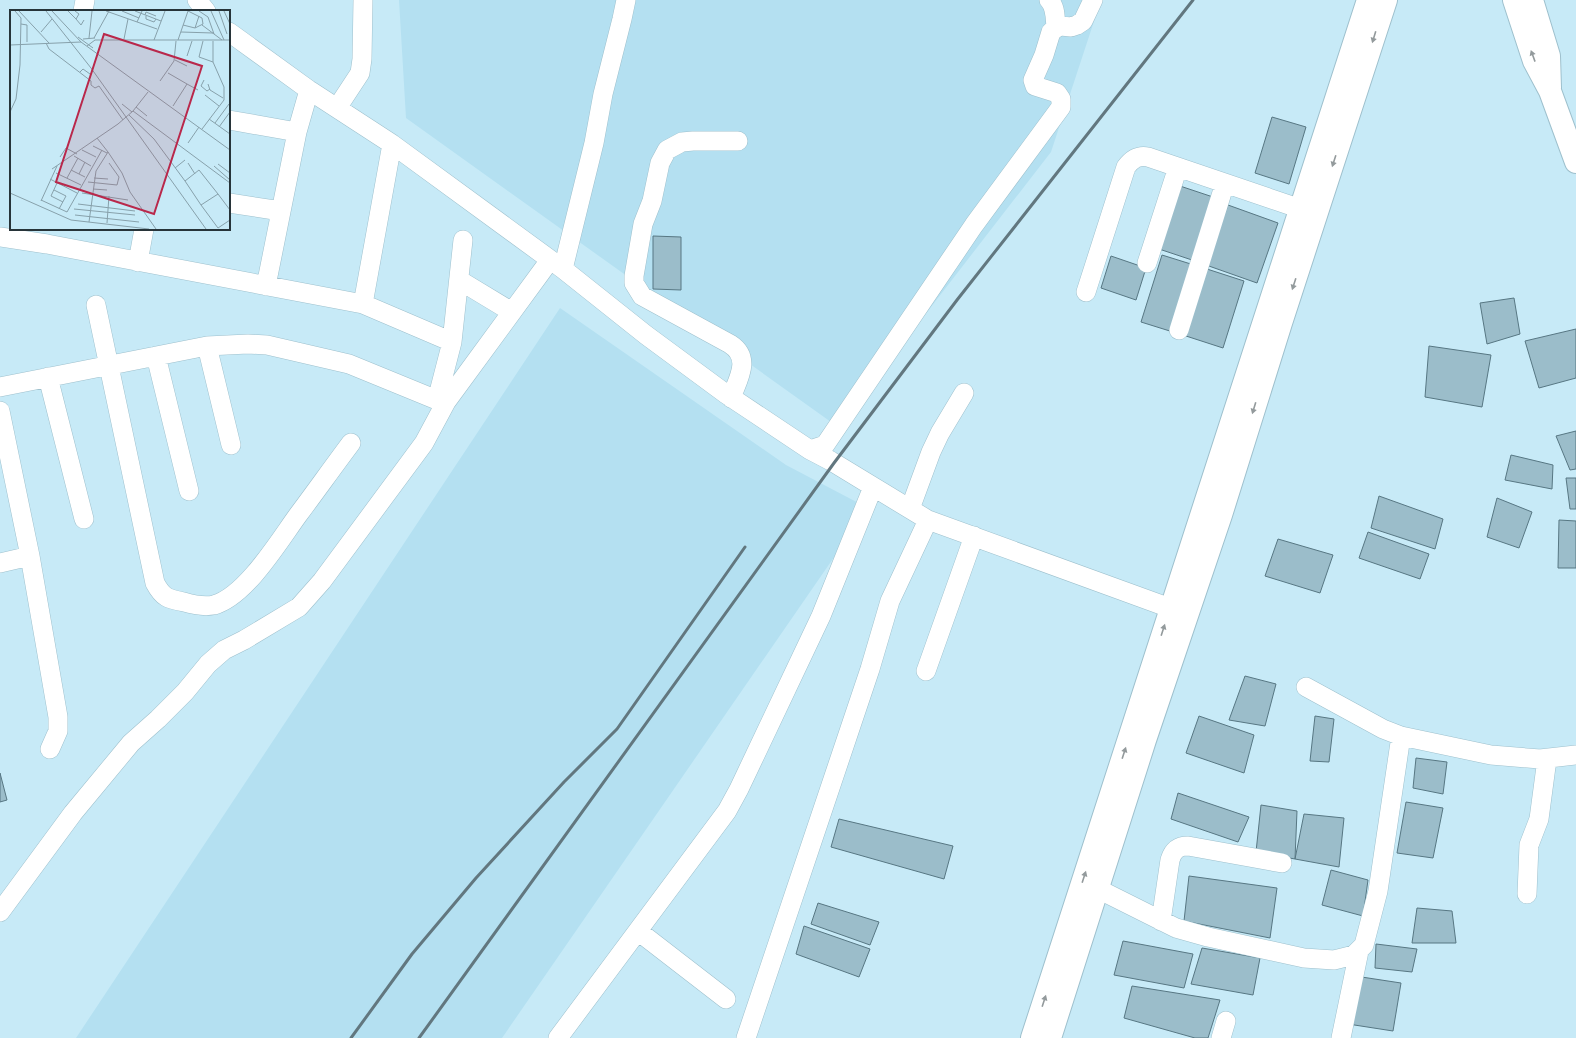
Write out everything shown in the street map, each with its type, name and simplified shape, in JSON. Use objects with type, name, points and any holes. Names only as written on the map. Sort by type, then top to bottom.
[{"type":"main road","points":[[1032,1038],[1178,612],[1301,209],[1368,0]]},
{"type":"main road","points":[[1050,1038],[1145,740],[1178,612],[1223,508],[1386,0]]},
{"type":"main road","points":[[1514,0],[1534,61],[1550,91],[1576,162]]},
{"type":"main road","points":[[1532,0],[1549,56],[1550,91]]},
{"type":"street","points":[[84,10],[85,0]]},
{"type":"street","points":[[197,0],[205,10]]},
{"type":"street","points":[[337,108],[360,73],[362,59],[363,0]]},
{"type":"street","points":[[442,401],[512,312],[557,265],[594,143],[603,94],[626,0]]},
{"type":"street","points":[[1048,0],[1053,4],[1056,28]]},
{"type":"street","points":[[810,450],[825,444],[974,225],[1061,107],[1061,99],[1057,93],[1035,86],[1033,80],[1044,55],[1051,32],[1061,26],[1071,27],[1083,21],[1093,0]]},
{"type":"street","points":[[230,33],[308,90],[392,144],[557,265],[646,335],[731,398],[810,450],[831,461],[928,520],[1178,612]]},
{"type":"street","points":[[266,286],[297,132],[308,90]]},
{"type":"street","points":[[230,120],[297,132]]},
{"type":"street","points":[[731,398],[742,368],[742,358],[740,352],[730,344],[642,296],[634,283],[634,276],[643,224],[652,201],[660,163],[667,150],[682,142],[693,140],[738,141]]},
{"type":"street","points":[[363,304],[392,144]]},
{"type":"street","points":[[1086,292],[1126,167],[1142,156],[1301,209]]},
{"type":"street","points":[[1147,263],[1178,167]]},
{"type":"street","points":[[1179,330],[1225,183]]},
{"type":"street","points":[[230,204],[281,211]]},
{"type":"street","points":[[138,262],[144,230]]},
{"type":"street","points":[[0,236],[48,237],[138,262],[363,304],[452,342]]},
{"type":"street","points":[[0,912],[73,813],[131,743],[164,714],[185,692],[208,664],[224,650],[244,640],[299,607],[322,581],[417,453],[431,432],[442,401],[452,342],[463,240]]},
{"type":"street","points":[[459,280],[512,312]]},
{"type":"street","points":[[96,305],[155,584],[160,593],[167,598],[200,606],[214,604],[227,598],[240,588],[253,575],[272,551],[351,443]]},
{"type":"street","points":[[0,387],[207,346],[248,344],[267,345],[349,364],[442,401]]},
{"type":"street","points":[[207,346],[231,445]]},
{"type":"street","points":[[156,356],[189,491]]},
{"type":"street","points":[[48,377],[84,519]]},
{"type":"street","points":[[910,509],[937,439],[964,393]]},
{"type":"street","points":[[0,411],[30,556],[58,717],[58,731],[50,749]]},
{"type":"street","points":[[558,1038],[726,811],[739,789],[821,616],[873,487]]},
{"type":"street","points":[[746,1038],[870,669],[890,601],[928,520]]},
{"type":"street","points":[[926,672],[974,536]]},
{"type":"street","points":[[0,563],[30,556]]},
{"type":"street","points":[[1306,687],[1382,729],[1401,736],[1491,755],[1547,759],[1576,755]]},
{"type":"street","points":[[1098,889],[1176,928],[1208,937],[1304,958],[1334,960],[1345,958],[1359,951],[1364,945],[1378,891],[1401,736]]},
{"type":"street","points":[[1527,894],[1529,845],[1539,819],[1547,759]]},
{"type":"street","points":[[1161,921],[1170,860],[1172,853],[1177,848],[1188,846],[1282,862]]},
{"type":"street","points":[[638,931],[726,999]]},
{"type":"street","points":[[1341,1038],[1359,951]]},
{"type":"shaded area","points":[[399,0],[1101,0],[1051,152],[838,427],[406,118]]},
{"type":"shaded area","points":[[560,308],[786,465],[868,508],[502,1038],[76,1038]]},
{"type":"building","points":[[1272,117],[1306,127],[1289,184],[1255,173]]},
{"type":"building","points":[[1180,186],[1216,198],[1195,261],[1159,249]]},
{"type":"building","points":[[1228,205],[1278,223],[1257,283],[1206,265]]},
{"type":"building","points":[[653,236],[681,237],[681,290],[653,289]]},
{"type":"building","points":[[1162,255],[1194,265],[1173,332],[1141,322]]},
{"type":"building","points":[[1111,256],[1146,268],[1136,300],[1101,288]]},
{"type":"building","points":[[1207,269],[1244,281],[1223,348],[1186,336]]},
{"type":"building","points":[[1514,298],[1520,334],[1487,344],[1480,303]]},
{"type":"building","points":[[1576,329],[1576,378],[1539,388],[1525,341]]},
{"type":"building","points":[[1429,346],[1491,355],[1482,407],[1425,397]]},
{"type":"building","points":[[1576,431],[1576,469],[1570,470],[1556,436]]},
{"type":"building","points":[[1511,455],[1553,465],[1552,489],[1505,480]]},
{"type":"building","points":[[1566,478],[1576,478],[1576,509],[1570,509]]},
{"type":"building","points":[[1379,496],[1443,519],[1435,549],[1371,528]]},
{"type":"building","points":[[1497,498],[1532,512],[1519,548],[1487,537]]},
{"type":"building","points":[[1559,520],[1576,521],[1576,568],[1558,568]]},
{"type":"building","points":[[1368,532],[1429,554],[1420,579],[1359,558]]},
{"type":"building","points":[[1278,539],[1333,555],[1320,593],[1265,576]]},
{"type":"building","points":[[1245,676],[1276,684],[1265,726],[1229,720]]},
{"type":"building","points":[[1199,716],[1254,735],[1244,773],[1186,753]]},
{"type":"building","points":[[1315,716],[1334,719],[1329,762],[1310,761]]},
{"type":"building","points":[[1416,758],[1447,762],[1443,794],[1413,788]]},
{"type":"building","points":[[0,773],[7,800],[0,802]]},
{"type":"building","points":[[1178,793],[1249,817],[1238,842],[1171,819]]},
{"type":"building","points":[[1406,802],[1443,808],[1433,858],[1397,853]]},
{"type":"building","points":[[1261,805],[1297,811],[1295,859],[1256,852]]},
{"type":"building","points":[[1304,814],[1344,818],[1339,867],[1295,859]]},
{"type":"building","points":[[839,819],[953,846],[944,879],[831,847]]},
{"type":"building","points":[[1331,870],[1368,880],[1363,916],[1322,905]]},
{"type":"building","points":[[1189,876],[1277,888],[1270,938],[1184,921]]},
{"type":"building","points":[[818,903],[879,922],[870,945],[811,924]]},
{"type":"building","points":[[1417,908],[1452,911],[1456,943],[1412,943]]},
{"type":"building","points":[[804,926],[870,949],[859,977],[796,954]]},
{"type":"building","points":[[1123,941],[1193,954],[1184,988],[1114,975]]},
{"type":"building","points":[[1376,944],[1417,949],[1412,972],[1375,968]]},
{"type":"building","points":[[1202,948],[1260,958],[1253,995],[1191,984]]},
{"type":"building","points":[[1355,976],[1401,983],[1393,1031],[1348,1024]]},
{"type":"building","points":[[1132,986],[1220,1000],[1208,1038],[1195,1038],[1124,1018]]},
{"type":"railway","points":[[419,1038],[834,463],[957,300],[1193,0]]},
{"type":"railway","points":[[351,1038],[412,954],[476,878],[564,782],[617,729],[745,547]]}]
